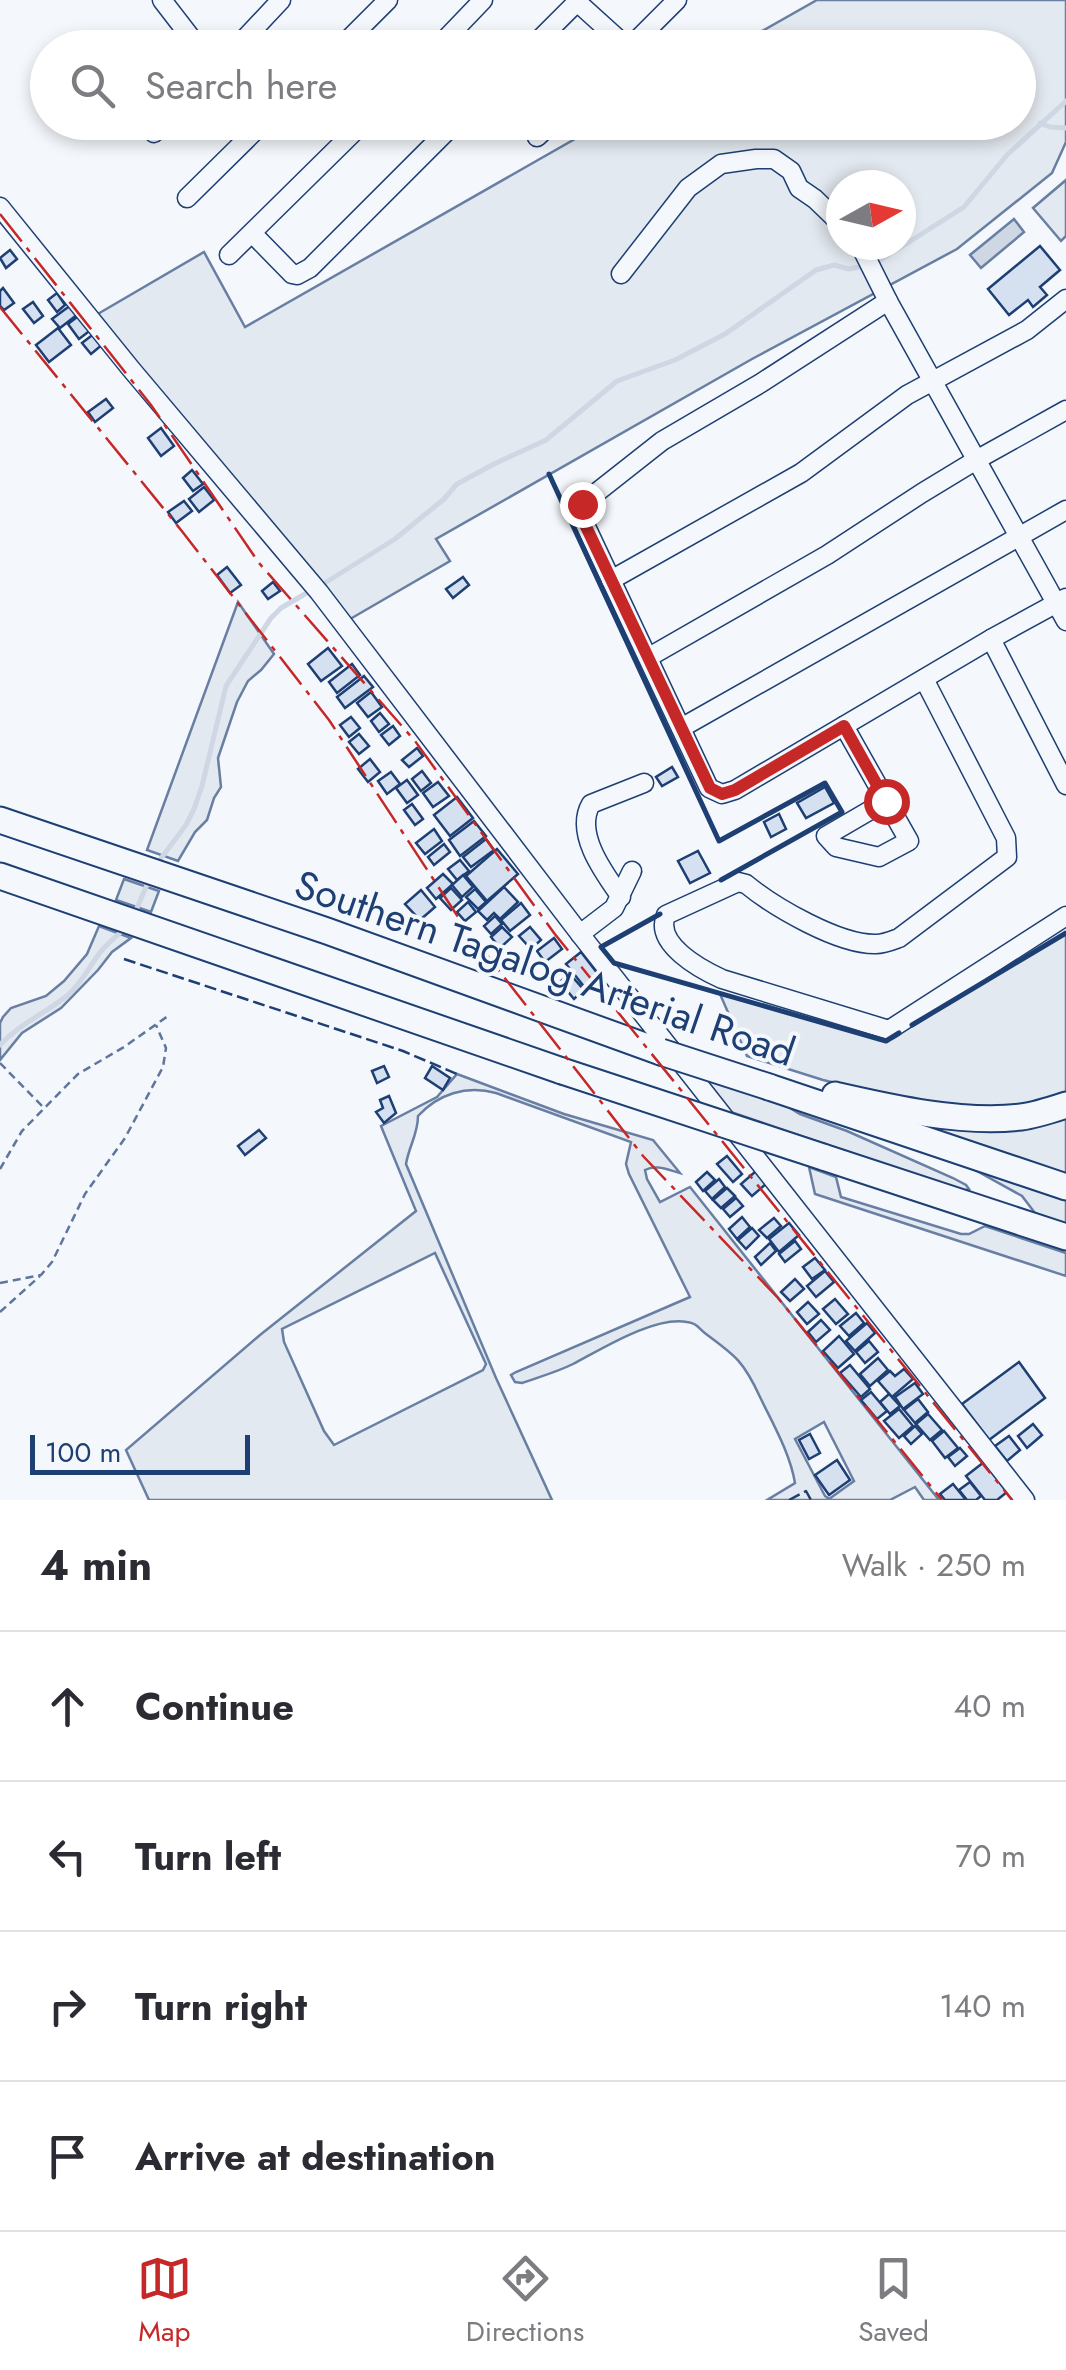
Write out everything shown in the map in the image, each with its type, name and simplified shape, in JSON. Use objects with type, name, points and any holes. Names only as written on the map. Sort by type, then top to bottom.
[{"type":"highway","name":"Southern Tagalog Arterial Road","points":[[0,820],[662,1052],[765,1082],[1066,1188]]},
{"type":"highway","points":[[0,876],[562,1071],[1066,1237]]},
{"type":"highway","points":[[765,1082],[968,1118],[1023,1117],[1066,1105]]},
{"type":"street","points":[[162,0],[185,30]]},
{"type":"street","points":[[358,30],[388,0]]},
{"type":"street","points":[[455,30],[483,0]]},
{"type":"street","points":[[647,30],[677,0]]},
{"type":"street","points":[[252,30],[279,1]]},
{"type":"street","points":[[549,30],[577,1],[609,30]]},
{"type":"street","points":[[186,198],[246,140]]},
{"type":"street","points":[[229,255],[346,140]]},
{"type":"street","points":[[252,233],[292,274],[302,273],[438,140]]},
{"type":"street","points":[[621,274],[688,188],[721,164],[774,160],[791,170],[799,188],[826,210]]},
{"type":"street","points":[[0,207],[314,586],[580,934],[1024,1500]]},
{"type":"street","points":[[868,260],[1020,537],[1061,600],[1066,621]]},
{"type":"street","points":[[611,580],[800,473],[885,410],[1027,330],[1066,300]]},
{"type":"street","points":[[888,301],[662,441],[582,504],[581,516],[710,788],[722,794],[735,790],[1061,600]]},
{"type":"street","points":[[649,658],[1066,410]]},
{"type":"street","points":[[682,728],[1066,510]]},
{"type":"street","points":[[991,640],[1066,785]]},
{"type":"street","points":[[924,679],[1006,838],[1007,857],[899,938],[881,944],[864,944],[816,927],[738,882],[666,915],[662,928],[665,935],[699,969],[890,1030],[1066,916]]},
{"type":"street","points":[[844,726],[886,801]]},
{"type":"street","points":[[620,896],[592,856],[587,808],[644,783]]},
{"type":"street","points":[[580,934],[614,908],[632,871]]},
{"type":"path","points":[[0,1169],[22,1131],[78,1074],[124,1048],[168,1016]]},
{"type":"path","points":[[0,1312],[52,1262],[86,1194],[140,1113],[166,1053],[156,1025]]},
{"type":"path","points":[[0,1063],[45,1109]]},
{"type":"path","points":[[0,1284],[41,1275]]},
{"type":"shaded area","points":[[817,0],[1066,0],[1066,142],[1052,173],[957,249],[752,359],[436,539],[450,561],[345,622],[96,315],[204,252],[245,327],[573,140],[1036,140],[1036,30],[764,30]]},
{"type":"shaded area","points":[[1066,180],[1066,236],[1061,241],[1033,208]]},
{"type":"shaded area","points":[[1014,219],[1024,232],[981,268],[970,255]]},
{"type":"shaded area","points":[[238,602],[274,654],[248,681],[237,702],[218,758],[221,787],[207,820],[178,861],[147,850]]},
{"type":"shaded area","points":[[124,879],[159,891],[151,912],[116,900]]},
{"type":"shaded area","points":[[99,926],[131,938],[112,952],[61,1008],[22,1033],[0,1060],[3,1017],[11,1008],[46,996],[64,981],[87,954]]},
{"type":"shaded area","points":[[1066,933],[1066,1093],[1025,1105],[994,1108],[910,1101],[747,1056],[720,994],[886,1041]]},
{"type":"shaded area","points":[[457,1074],[564,1114],[653,1140],[680,1173],[658,1168],[645,1170],[660,1202],[690,1187],[939,1500],[924,1500],[915,1487],[890,1500],[767,1500],[795,1483],[780,1439],[744,1367],[690,1323],[674,1321],[644,1329],[561,1370],[515,1382],[511,1375],[516,1372],[690,1297],[629,1174],[626,1164],[631,1142],[496,1093],[474,1090],[444,1097],[418,1116],[406,1164],[552,1500],[149,1500],[126,1450],[260,1335],[416,1211],[381,1126],[437,1097]],"holes":[[[435,1253],[486,1364],[483,1370],[334,1445],[284,1342],[282,1329]],[[824,1422],[854,1481],[829,1499],[795,1439]]]},
{"type":"shaded area","points":[[699,1077],[780,1102],[953,1178],[969,1189],[963,1191],[722,1109]]},
{"type":"shaded area","points":[[1066,1111],[1066,1175],[912,1123]]},
{"type":"shaded area","points":[[966,1165],[1066,1197],[1066,1225],[1035,1213],[1022,1196]]},
{"type":"shaded area","points":[[809,1167],[836,1177],[841,1197],[961,1234],[985,1226],[1066,1253],[1066,1276],[815,1194]]},
{"type":"building","points":[[1040,246],[1060,270],[1040,287],[1047,295],[1033,307],[1028,300],[1009,315],[988,289]]},
{"type":"building","points":[[10,250],[17,259],[6,268],[0,258]]},
{"type":"building","points":[[3,288],[14,303],[4,310],[0,306]]},
{"type":"building","points":[[57,293],[65,305],[57,312],[48,300]]},
{"type":"building","points":[[33,302],[43,316],[34,323],[23,309]]},
{"type":"building","points":[[71,305],[78,314],[60,328],[52,319]]},
{"type":"building","points":[[81,314],[92,329],[79,339],[68,324]]},
{"type":"building","points":[[58,328],[71,345],[49,362],[36,345]]},
{"type":"building","points":[[95,333],[103,344],[91,354],[82,343]]},
{"type":"building","points":[[106,399],[113,408],[95,422],[88,412]]},
{"type":"building","points":[[161,428],[174,446],[161,456],[148,438]]},
{"type":"building","points":[[192,470],[203,484],[193,491],[183,478]]},
{"type":"building","points":[[204,487],[214,500],[199,512],[189,499]]},
{"type":"building","points":[[184,501],[192,511],[176,523],[168,512]]},
{"type":"building","points":[[227,567],[241,585],[230,593],[217,575]]},
{"type":"building","points":[[463,577],[469,585],[453,598],[446,589]]},
{"type":"building","points":[[273,582],[280,591],[268,599],[262,591]]},
{"type":"building","points":[[328,648],[342,666],[321,681],[308,664]]},
{"type":"building","points":[[352,664],[360,675],[337,693],[329,682]]},
{"type":"building","points":[[364,676],[373,687],[345,708],[337,697]]},
{"type":"building","points":[[371,692],[382,707],[368,717],[357,703]]},
{"type":"building","points":[[380,713],[389,724],[379,732],[371,721]]},
{"type":"building","points":[[351,717],[360,728],[349,737],[340,725]]},
{"type":"building","points":[[393,726],[400,736],[389,745],[381,735]]},
{"type":"building","points":[[359,734],[369,746],[359,754],[349,742]]},
{"type":"building","points":[[417,748],[423,756],[409,767],[402,760]]},
{"type":"building","points":[[370,759],[380,772],[368,782],[358,769]]},
{"type":"building","points":[[672,767],[678,777],[662,786],[656,777]]},
{"type":"building","points":[[422,771],[431,783],[421,791],[412,779]]},
{"type":"building","points":[[391,772],[400,784],[387,794],[378,781]]},
{"type":"building","points":[[407,780],[418,795],[407,803],[396,788]]},
{"type":"building","points":[[438,782],[449,796],[433,807],[423,793]]},
{"type":"building","points":[[825,787],[834,803],[806,818],[797,803]]},
{"type":"building","points":[[457,797],[473,818],[450,836],[434,815]]},
{"type":"building","points":[[412,804],[423,819],[415,825],[404,810]]},
{"type":"building","points":[[779,814],[786,829],[771,837],[764,822]]},
{"type":"building","points":[[474,821],[486,836],[460,856],[449,840]]},
{"type":"building","points":[[434,829],[442,841],[425,854],[416,843]]},
{"type":"building","points":[[486,839],[494,850],[471,867],[463,857]]},
{"type":"building","points":[[444,844],[450,852],[434,865],[428,857]]},
{"type":"building","points":[[497,849],[518,874],[487,901],[466,876]]},
{"type":"building","points":[[698,851],[710,873],[690,883],[678,861]]},
{"type":"building","points":[[460,860],[469,871],[457,880],[448,869]]},
{"type":"building","points":[[443,874],[453,884],[436,899],[427,888]]},
{"type":"building","points":[[463,875],[473,887],[462,897],[452,885]]},
{"type":"building","points":[[504,887],[518,902],[500,919],[494,913],[487,920],[478,911]]},
{"type":"building","points":[[451,888],[462,900],[451,910],[440,898]]},
{"type":"building","points":[[475,889],[486,902],[478,909],[466,897]]},
{"type":"building","points":[[421,890],[435,907],[420,920],[405,904]]},
{"type":"building","points":[[468,902],[476,912],[465,921],[457,912]]},
{"type":"building","points":[[521,903],[530,915],[510,931],[501,920]]},
{"type":"building","points":[[495,916],[502,924],[491,934],[484,926]]},
{"type":"building","points":[[502,927],[512,937],[500,948],[491,937]]},
{"type":"building","points":[[530,927],[541,940],[531,949],[519,936]]},
{"type":"building","points":[[554,938],[562,949],[545,962],[537,951]]},
{"type":"building","points":[[581,952],[601,978],[586,989],[566,964]]},
{"type":"building","points":[[569,973],[584,990],[574,999],[560,982]]},
{"type":"building","points":[[384,1066],[389,1077],[377,1083],[372,1071]]},
{"type":"building","points":[[432,1066],[450,1078],[443,1090],[425,1078]]},
{"type":"building","points":[[389,1096],[396,1113],[384,1123],[376,1112],[383,1108],[380,1100]]},
{"type":"building","points":[[259,1130],[266,1138],[245,1155],[238,1146]]},
{"type":"building","points":[[727,1156],[742,1174],[733,1182],[717,1164]]},
{"type":"building","points":[[756,1171],[767,1183],[752,1196],[741,1184]]},
{"type":"building","points":[[707,1172],[715,1180],[703,1191],[696,1182]]},
{"type":"building","points":[[719,1179],[725,1187],[712,1199],[705,1191]]},
{"type":"building","points":[[727,1188],[735,1196],[721,1208],[713,1200]]},
{"type":"building","points":[[736,1198],[743,1206],[730,1217],[723,1209]]},
{"type":"building","points":[[742,1217],[750,1227],[737,1239],[729,1229]]},
{"type":"building","points":[[774,1218],[781,1226],[767,1238],[759,1230]]},
{"type":"building","points":[[789,1223],[799,1235],[779,1252],[769,1239]]},
{"type":"building","points":[[752,1228],[759,1236],[746,1249],[738,1240]]},
{"type":"building","points":[[795,1241],[801,1249],[785,1262],[779,1254]]},
{"type":"building","points":[[770,1243],[776,1251],[761,1265],[755,1257]]},
{"type":"building","points":[[815,1258],[825,1270],[812,1279],[803,1267]]},
{"type":"building","points":[[825,1271],[834,1282],[816,1297],[807,1286]]},
{"type":"building","points":[[795,1279],[804,1289],[790,1301],[781,1292]]},
{"type":"building","points":[[835,1299],[848,1314],[836,1324],[823,1309]]},
{"type":"building","points":[[808,1302],[819,1314],[807,1324],[797,1312]]},
{"type":"building","points":[[856,1313],[864,1323],[849,1336],[840,1326]]},
{"type":"building","points":[[821,1320],[830,1330],[816,1342],[808,1332]]},
{"type":"building","points":[[867,1323],[875,1333],[855,1351],[846,1341]]},
{"type":"building","points":[[839,1336],[854,1354],[838,1368],[823,1351]]},
{"type":"building","points":[[869,1341],[878,1352],[865,1363],[856,1352]]},
{"type":"building","points":[[878,1358],[888,1370],[870,1386],[860,1374]]},
{"type":"building","points":[[1019,1362],[1045,1398],[989,1440],[962,1404]]},
{"type":"building","points":[[850,1365],[870,1389],[861,1397],[840,1373]]},
{"type":"building","points":[[904,1369],[913,1379],[892,1397],[878,1381],[890,1371],[895,1376]]},
{"type":"building","points":[[915,1383],[923,1394],[903,1409],[895,1397]]},
{"type":"building","points":[[871,1392],[887,1411],[877,1419],[861,1400]]},
{"type":"building","points":[[889,1394],[900,1406],[890,1414],[880,1402]]},
{"type":"building","points":[[918,1399],[928,1412],[915,1423],[904,1410]]},
{"type":"building","points":[[899,1409],[913,1426],[899,1438],[884,1421]]},
{"type":"building","points":[[928,1414],[942,1430],[930,1440],[916,1424]]},
{"type":"building","points":[[1033,1424],[1042,1435],[1027,1448],[1018,1436]]},
{"type":"building","points":[[915,1426],[922,1434],[911,1444],[904,1436]]},
{"type":"building","points":[[944,1431],[958,1448],[945,1458],[932,1441]]},
{"type":"building","points":[[810,1434],[820,1453],[809,1459],[799,1440]]},
{"type":"building","points":[[1009,1436],[1020,1450],[1007,1461],[995,1446]]},
{"type":"building","points":[[960,1448],[967,1456],[955,1466],[948,1457]]},
{"type":"building","points":[[837,1460],[850,1480],[829,1495],[815,1475]]},
{"type":"building","points":[[984,1462],[1007,1492],[997,1500],[985,1500],[966,1476]]},
{"type":"building","points":[[970,1482],[981,1496],[976,1500],[967,1500],[959,1490]]},
{"type":"building","points":[[953,1484],[966,1500],[945,1500],[940,1494]]},
{"type":"waterway","points":[[1036,128],[1066,101]]},
{"type":"waterway","points":[[1040,123],[1066,128]]},
{"type":"waterway","points":[[876,263],[964,207],[1023,140]]},
{"type":"waterway","points":[[320,586],[395,539],[457,484],[546,440],[617,381],[675,360],[725,334],[816,270],[834,265],[849,269],[865,266]]},
{"type":"waterway","points":[[156,865],[194,809],[226,686],[271,618],[310,591]]},
{"type":"waterway","points":[[134,915],[149,880]]},
{"type":"waterway","points":[[0,1045],[69,994],[102,950],[125,928]]},
{"type":"fence","points":[[124,959],[403,1051],[457,1074]]},
{"type":"fence","points":[[789,1500],[806,1491],[811,1500]]},
{"type":"wall","points":[[549,474],[719,841],[825,783],[842,812],[721,880]]},
{"type":"wall","points":[[660,914],[601,947],[614,963],[886,1041],[899,1033]]},
{"type":"wall","points":[[912,1025],[1066,933]]},
{"type":"power","points":[[0,214],[151,405],[259,563],[415,741],[554,933],[1012,1500]]},
{"type":"power","points":[[0,307],[329,720],[462,923],[643,1156],[778,1298],[942,1500]]},
{"type":"route","points":[[582,504],[581,516],[710,788],[722,794],[735,790],[844,726],[886,801]]}]
